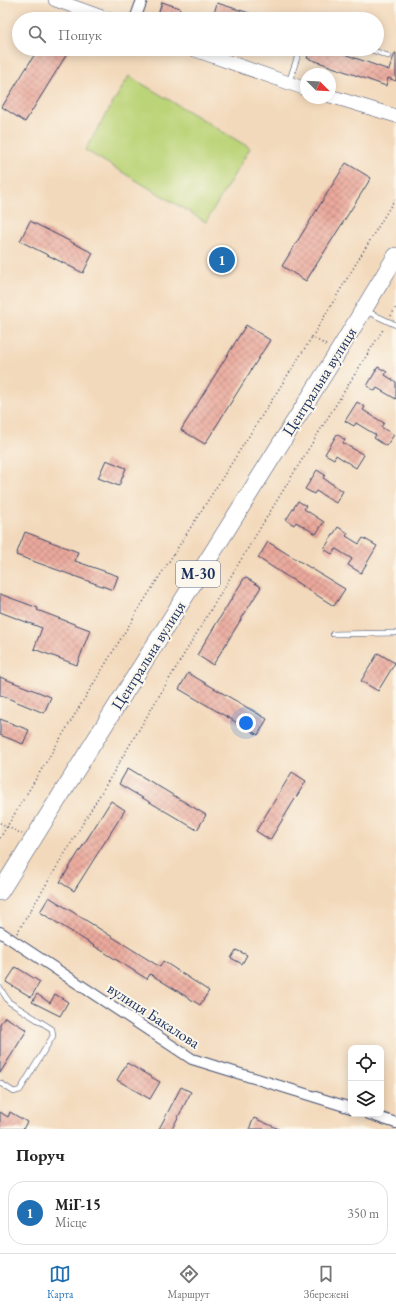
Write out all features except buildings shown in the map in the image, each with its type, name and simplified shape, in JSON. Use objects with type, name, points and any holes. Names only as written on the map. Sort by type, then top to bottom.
[{"type":"highway","name":"Центральна вулиця","points":[[0,892],[396,256]]},
{"type":"street","points":[[55,0],[88,12]]},
{"type":"street","points":[[138,12],[142,0]]},
{"type":"street","points":[[212,56],[300,87]]},
{"type":"street","points":[[336,98],[396,116]]},
{"type":"street","name":"вулиця Бакалова","points":[[0,932],[192,1059],[348,1107]]},
{"type":"street","points":[[378,1117],[396,1123]]},
{"type":"lane","points":[[384,55],[388,56]]},
{"type":"lane","points":[[289,83],[298,56]]},
{"type":"lane","points":[[363,310],[396,325]]},
{"type":"lane","points":[[333,634],[396,633]]},
{"type":"lane","points":[[0,988],[9,1002],[52,1029],[53,1036],[20,1090],[14,1092],[0,1084]]},
{"type":"path","points":[[0,838],[140,607],[312,336],[396,197]]},
{"type":"path","points":[[13,941],[229,578],[396,307]]},
{"type":"path","points":[[312,336],[328,346]]},
{"type":"path","points":[[0,823],[32,839]]},
{"type":"green space","points":[[129,76],[250,148],[206,222],[85,150]]},
{"type":"place","name":"МіГ-15","points":[[222,260]]}]
